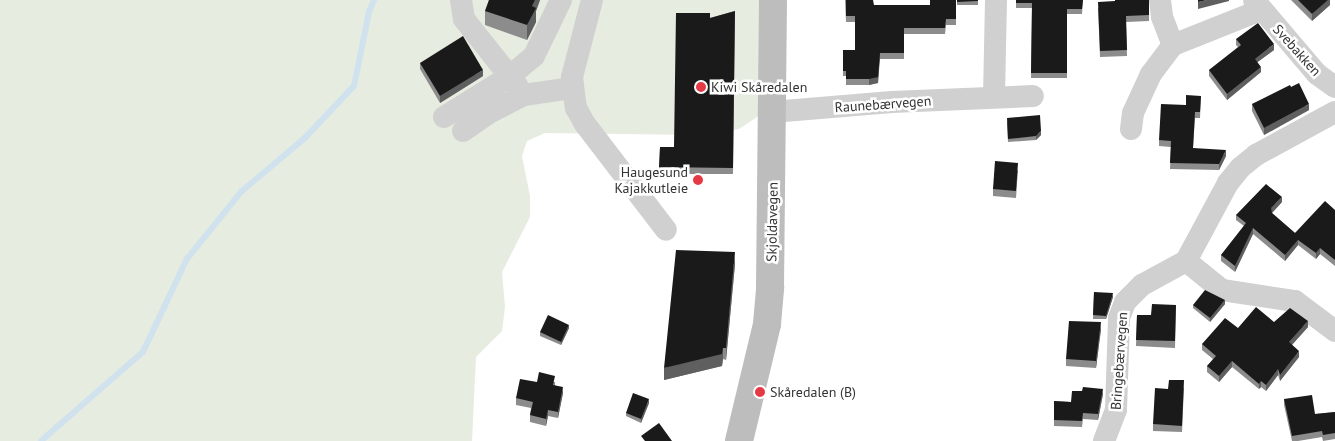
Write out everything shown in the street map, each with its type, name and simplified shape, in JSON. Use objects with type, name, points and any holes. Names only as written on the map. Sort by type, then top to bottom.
[{"type":"main road","name":"Skjoldavegen","points":[[739,441],[767,324],[772,250],[773,0]]},
{"type":"street","points":[[460,0],[464,18],[524,94]]},
{"type":"street","points":[[444,117],[510,76],[541,46],[560,0]]},
{"type":"street","points":[[592,0],[575,64],[572,88],[576,108],[585,124],[666,230]]},
{"type":"street","points":[[994,96],[996,0]]},
{"type":"street","points":[[1131,129],[1133,114],[1151,74],[1173,45],[1162,17],[1160,0]]},
{"type":"street","name":"Svebakken","points":[[1173,45],[1258,5],[1317,74],[1335,87]]},
{"type":"street","points":[[463,131],[486,114],[524,94],[572,88]]},
{"type":"street","name":"Raunebærvegen","points":[[772,112],[994,96],[1033,96]]},
{"type":"street","points":[[1335,112],[1256,155],[1240,168],[1228,183],[1186,261],[1222,290],[1295,300],[1335,330]]},
{"type":"street","name":"Bringebærvegen","points":[[1104,441],[1116,410],[1120,318],[1124,302],[1142,285],[1186,261]]},
{"type":"shaded area","points":[[0,0],[773,0],[774,106],[739,129],[698,135],[545,133],[527,141],[522,156],[530,196],[530,217],[502,272],[505,307],[502,331],[476,357],[472,441],[0,441]]},
{"type":"building","points":[[489,0],[535,0],[532,6],[536,8],[527,25],[485,11]]},
{"type":"building","points":[[846,0],[873,0],[874,5],[930,5],[930,0],[956,0],[956,19],[946,19],[945,28],[904,28],[904,53],[880,53],[878,77],[846,79],[846,71],[843,71],[843,50],[855,50],[855,16],[846,16]]},
{"type":"building","points":[[957,0],[978,0],[978,1],[957,2]]},
{"type":"building","points":[[1016,0],[1083,0],[1082,9],[1067,9],[1067,73],[1031,73],[1032,3],[1016,3]]},
{"type":"building","points":[[1149,0],[1149,15],[1126,16],[1127,50],[1100,51],[1098,2]]},
{"type":"building","points":[[1298,0],[1328,0],[1312,14]]},
{"type":"building","points":[[735,11],[733,168],[659,167],[660,147],[674,147],[676,13],[710,13],[710,18]]},
{"type":"building","points":[[1258,23],[1274,44],[1255,59],[1261,67],[1227,94],[1209,70],[1241,45],[1236,39]]},
{"type":"building","points":[[463,36],[483,70],[440,96],[420,63]]},
{"type":"building","points":[[1299,83],[1309,104],[1264,128],[1252,104],[1290,85],[1291,87]]},
{"type":"building","points":[[1186,95],[1201,96],[1200,112],[1195,112],[1193,148],[1226,150],[1219,164],[1170,163],[1171,141],[1159,140],[1161,104],[1186,105]]},
{"type":"building","points":[[1040,115],[1041,131],[1036,136],[1008,139],[1007,118]]},
{"type":"building","points":[[995,161],[1018,163],[1016,191],[993,189]]},
{"type":"building","points":[[1266,184],[1282,197],[1271,208],[1272,213],[1295,233],[1325,201],[1335,210],[1335,260],[1320,248],[1316,253],[1298,240],[1285,255],[1253,228],[1235,266],[1221,255],[1246,223],[1236,215]]},
{"type":"building","points":[[676,250],[735,252],[726,348],[723,348],[722,354],[664,368]]},
{"type":"building","points":[[1205,290],[1225,300],[1210,318],[1193,305]]},
{"type":"building","points":[[1094,292],[1113,293],[1106,316],[1093,315]]},
{"type":"building","points":[[1152,304],[1176,305],[1175,341],[1136,340],[1137,315],[1151,315]]},
{"type":"building","points":[[1256,307],[1274,322],[1290,308],[1308,321],[1289,342],[1299,351],[1280,375],[1278,369],[1266,385],[1261,381],[1259,384],[1232,361],[1219,376],[1207,366],[1216,356],[1202,344],[1225,318],[1238,328]]},
{"type":"building","points":[[548,315],[569,325],[561,342],[540,332]]},
{"type":"building","points":[[1069,321],[1101,322],[1096,361],[1066,359]]},
{"type":"building","points":[[539,372],[555,376],[553,385],[563,387],[558,412],[548,410],[546,419],[530,415],[533,402],[516,398],[520,379],[537,382]]},
{"type":"building","points":[[1169,380],[1184,380],[1182,426],[1153,424],[1155,388],[1168,389]]},
{"type":"building","points":[[1083,387],[1103,389],[1098,414],[1083,413],[1082,421],[1054,420],[1054,401],[1071,402],[1072,391],[1082,391]]},
{"type":"building","points":[[633,393],[649,399],[641,419],[626,413]]},
{"type":"building","points":[[1312,395],[1315,414],[1335,412],[1335,433],[1323,435],[1322,431],[1292,436],[1284,399]]},
{"type":"building","points":[[659,423],[672,441],[645,441],[641,436]]},
{"type":"waterway","points":[[41,441],[143,352],[187,259],[241,192],[305,138],[354,86],[369,12],[374,0]]},
{"type":"place","name":"Kiwi Skåredalen","points":[[701,87]]},
{"type":"place","name":"Haugesund Kajakkutleie","points":[[698,180]]},
{"type":"place","name":"Skåredalen (B)","points":[[760,392]]}]
